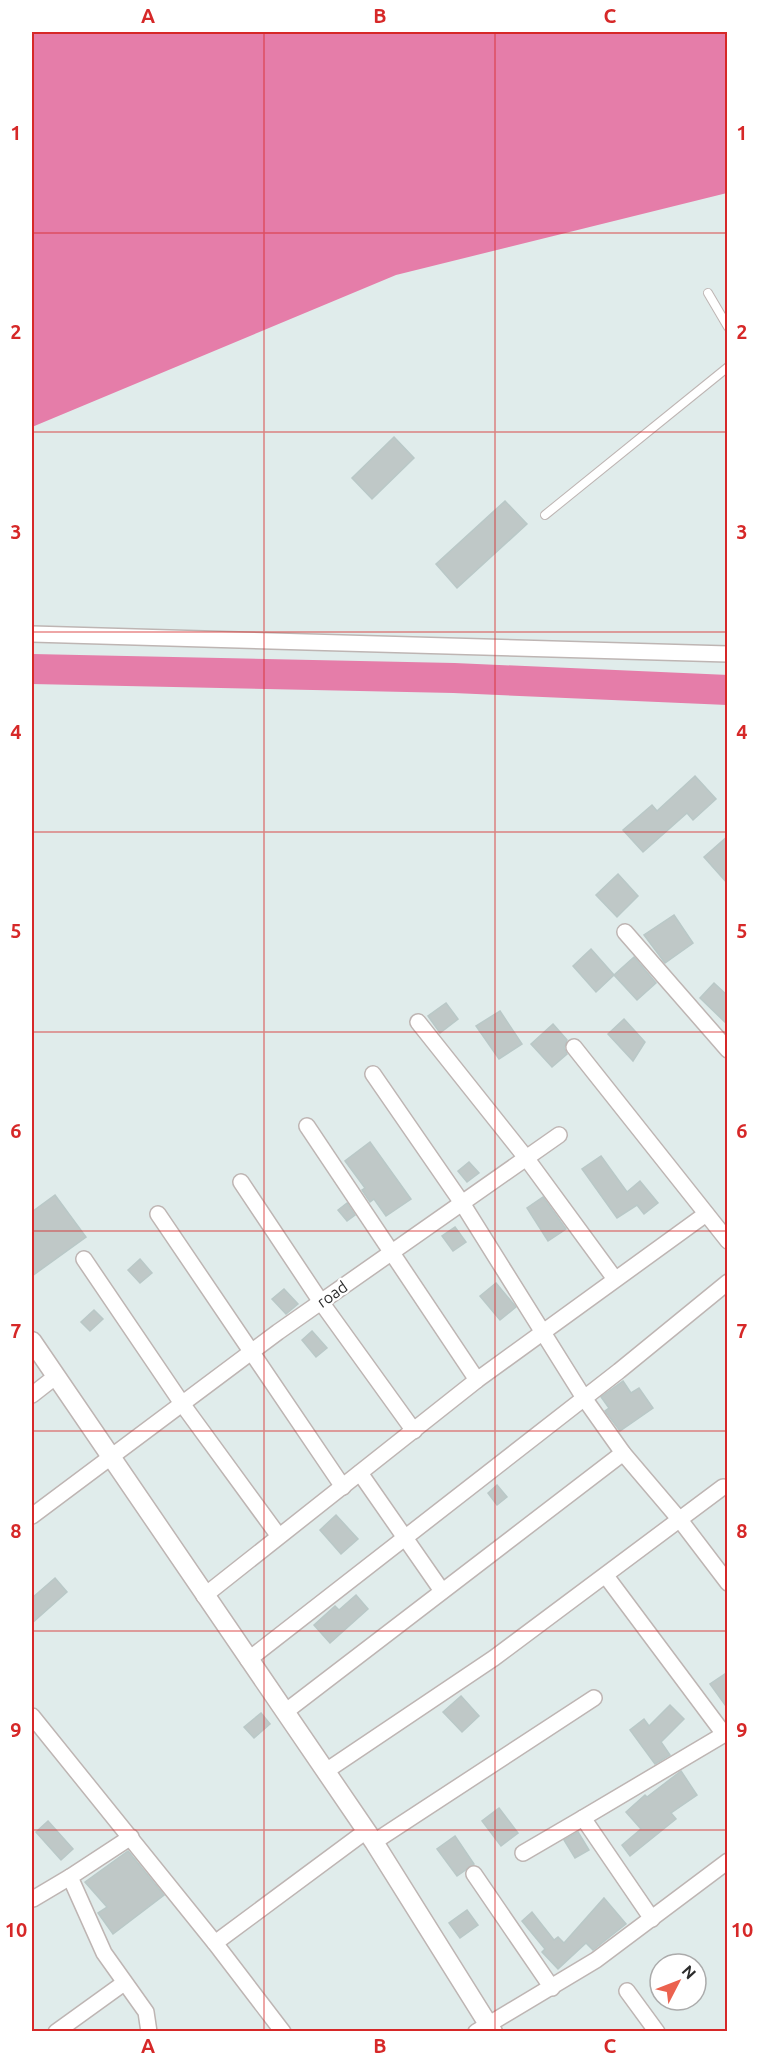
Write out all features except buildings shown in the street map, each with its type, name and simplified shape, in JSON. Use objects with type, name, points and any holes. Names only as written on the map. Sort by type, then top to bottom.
[{"type":"street","points":[[32,634],[728,654]]},
{"type":"street","points":[[625,932],[728,1050]]},
{"type":"street","points":[[418,1022],[527,1159],[615,1279]]},
{"type":"street","points":[[574,1047],[728,1241]]},
{"type":"street","points":[[373,1074],[462,1203],[584,1398],[624,1453],[680,1520],[728,1583]]},
{"type":"street","points":[[307,1126],[477,1380]]},
{"type":"street","name":"road","points":[[32,1516],[321,1302],[559,1135]]},
{"type":"street","points":[[241,1182],[321,1302],[414,1431]]},
{"type":"street","points":[[158,1214],[343,1487]]},
{"type":"street","points":[[204,1596],[278,1535],[343,1487],[477,1380],[706,1214]]},
{"type":"street","points":[[84,1259],[183,1405],[278,1535]]},
{"type":"street","points":[[248,1660],[584,1398],[728,1282]]},
{"type":"street","points":[[32,1341],[370,1837],[486,2029],[552,1988],[652,1919],[728,1861]]},
{"type":"street","points":[[32,1395],[55,1377]]},
{"type":"street","points":[[285,1712],[624,1453]]},
{"type":"street","points":[[360,1473],[442,1591]]},
{"type":"street","points":[[326,1771],[494,1658],[723,1487]]},
{"type":"street","points":[[523,1853],[726,1733],[606,1576]]},
{"type":"street","points":[[215,1943],[370,1837],[594,1698]]},
{"type":"street","points":[[32,1716],[131,1837],[283,2031]]},
{"type":"street","points":[[583,1818],[652,1919]]},
{"type":"street","points":[[32,1899],[131,1837]]},
{"type":"street","points":[[474,1874],[552,1988]]},
{"type":"street","points":[[70,1877],[92,1931],[124,1983],[146,2012],[149,2031]]},
{"type":"street","points":[[56,2031],[124,1983]]},
{"type":"street","points":[[627,1991],[657,2031]]},
{"type":"lane","points":[[708,293],[728,327]]},
{"type":"lane","points":[[545,515],[728,367]]},
{"type":"shaded area","points":[[32,32],[727,32],[727,193],[396,275],[32,427]]},
{"type":"waterway","points":[[32,669],[454,678],[728,690]]}]
